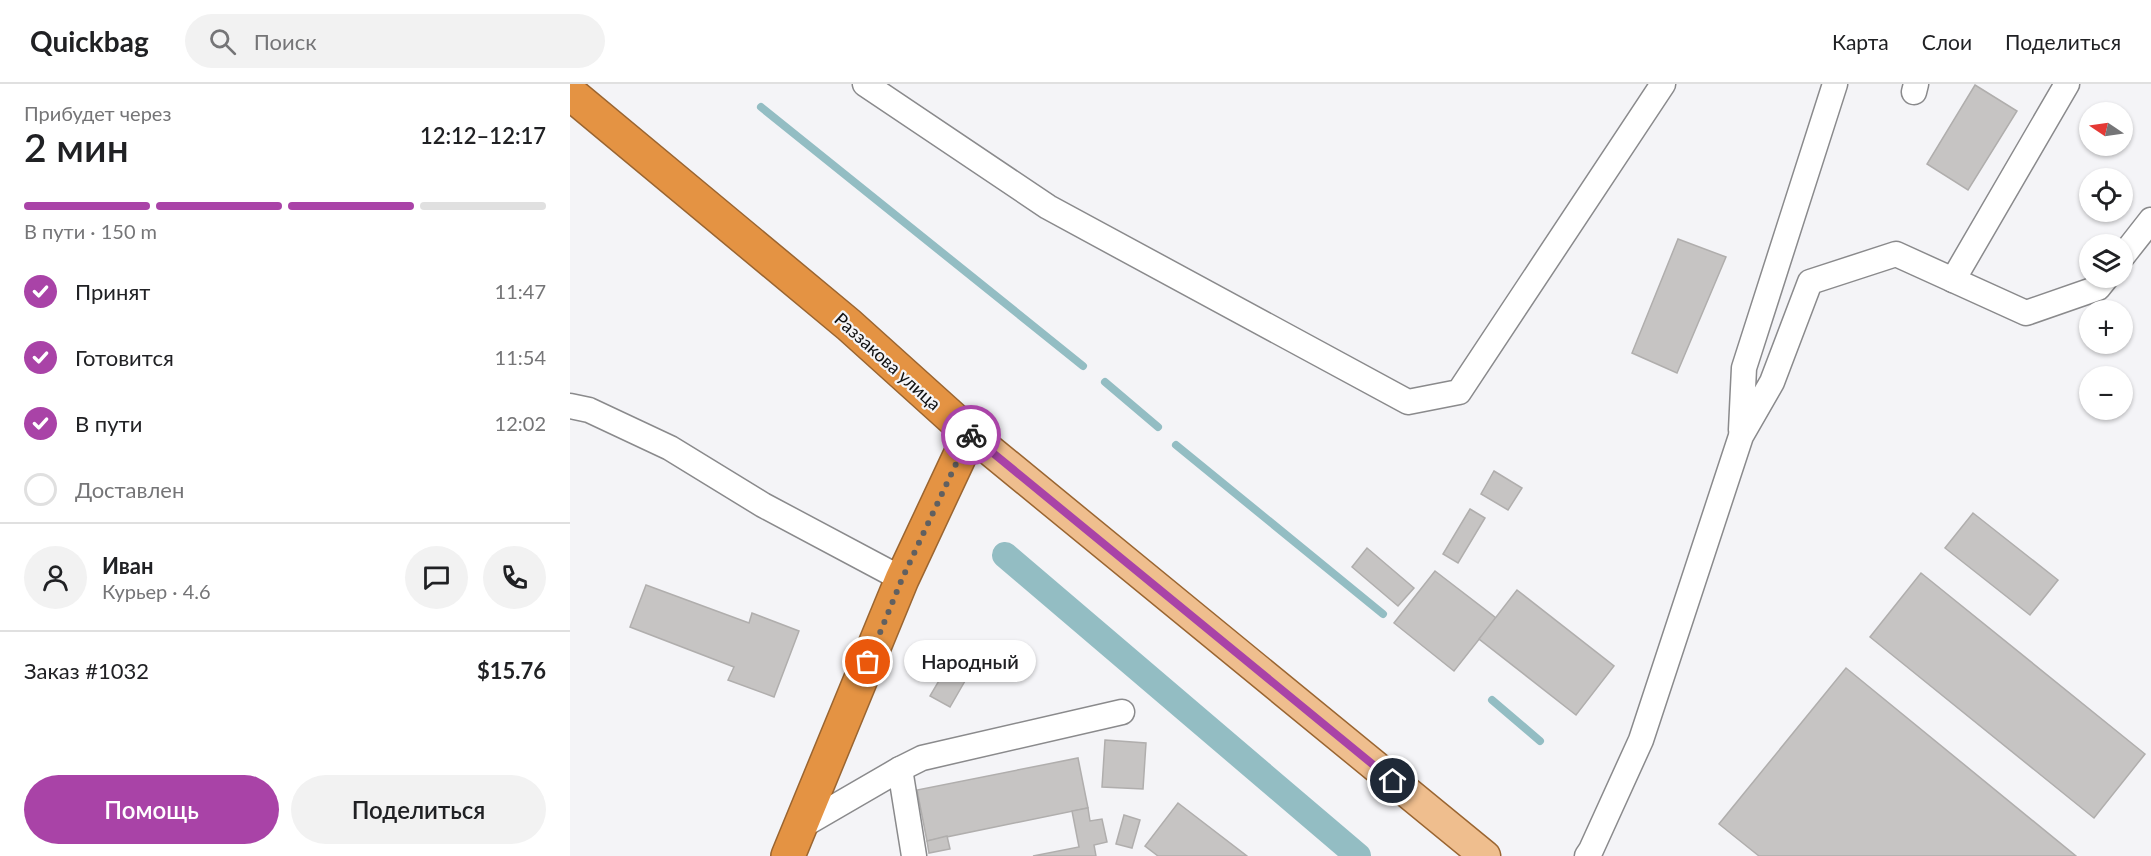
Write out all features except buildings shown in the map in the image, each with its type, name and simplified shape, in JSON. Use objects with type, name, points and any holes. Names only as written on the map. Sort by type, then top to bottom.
[{"type":"highway","name":"Раззакова улица","points":[[570,93],[849,325],[970,434]]},
{"type":"highway","points":[[794,841],[902,579],[970,434]]},
{"type":"main road","name":"Раззакова улица","points":[[970,434],[1485,856]]},
{"type":"street","points":[[865,84],[1048,207],[1408,402],[1459,392],[1663,84]]},
{"type":"street","points":[[1741,436],[1744,368],[1835,84]]},
{"type":"street","points":[[1953,280],[2067,84]]},
{"type":"street","points":[[2133,243],[2151,220]]},
{"type":"street","points":[[1587,856],[1641,741],[1741,436],[1772,382],[1810,282],[1896,254],[2026,313],[2098,288]]},
{"type":"street","points":[[570,406],[590,410],[670,448],[763,505],[902,579]]},
{"type":"street","points":[[794,841],[900,769],[922,758],[1122,712]]},
{"type":"street","points":[[900,769],[914,856]]},
{"type":"waterway","points":[[761,107],[1083,366]]},
{"type":"waterway","points":[[1105,382],[1158,427]]},
{"type":"waterway","points":[[1176,445],[1383,614]]},
{"type":"waterway","points":[[1005,555],[1358,856]]},
{"type":"waterway","points":[[1492,700],[1540,741]]},
{"type":"way so far","points":[[868,662],[902,579],[971,435]]},
{"type":"place","name":"Народный","points":[[868,662]]},
{"type":"route","points":[[971,435],[1393,781]]}]
